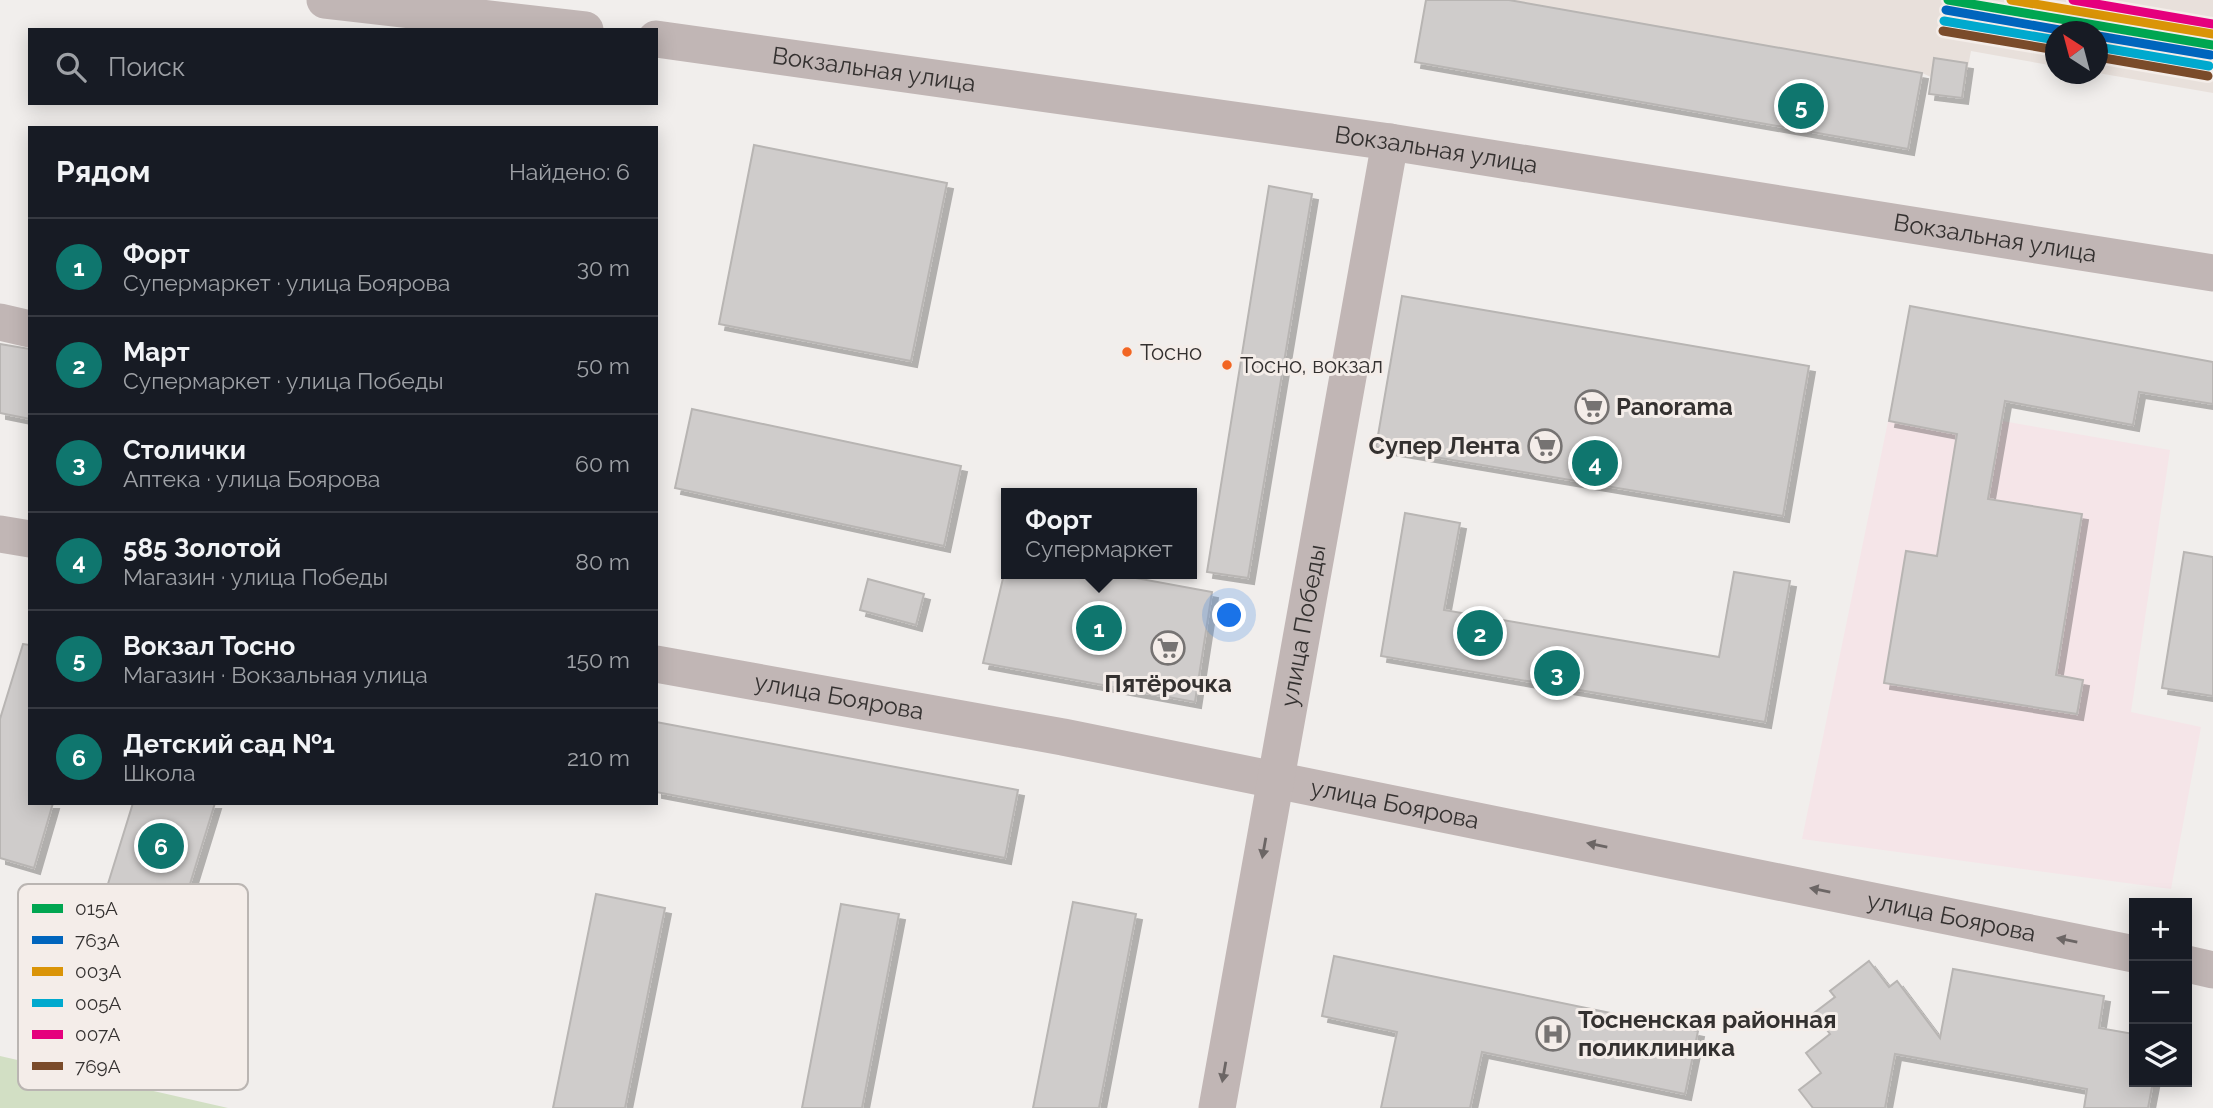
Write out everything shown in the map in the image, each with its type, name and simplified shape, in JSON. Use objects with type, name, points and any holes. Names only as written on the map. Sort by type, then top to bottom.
[{"type":"street","points":[[325,0],[568,28]]},
{"type":"street","name":"Вокзальная улица","points":[[658,39],[1390,142],[2213,273]]},
{"type":"street","name":"улица Победы","points":[[1217,1108],[1390,142]]},
{"type":"street","points":[[0,322],[28,328]]},
{"type":"street","points":[[0,534],[28,539]]},
{"type":"street","name":"улица Боярова","points":[[658,664],[1063,737],[2129,953]]},
{"type":"street","points":[[2192,965],[2213,970]]},
{"type":"shaded area","points":[[1426,0],[2213,0],[2213,93],[2108,75],[2108,21],[2045,21],[2045,64],[1971,51],[1962,98],[1929,94],[1931,77],[1922,73],[1908,149],[1415,62]]},
{"type":"shaded area","points":[[1892,402],[2170,450],[2131,712],[2201,727],[2171,889],[1802,839]]},
{"type":"green space","points":[[0,1056],[18,1060],[18,1090],[149,1090],[228,1108],[0,1108]]},
{"type":"building","points":[[1426,0],[1509,0],[1922,73],[1908,149],[1415,62]]},
{"type":"building","points":[[1934,58],[1967,63],[1962,98],[1929,94]]},
{"type":"building","points":[[754,145],[947,183],[911,361],[719,324]]},
{"type":"building","points":[[1269,186],[1312,194],[1248,578],[1207,572]]},
{"type":"building","name":"Panorama","points":[[1402,296],[1809,366],[1783,516],[1376,447]]},
{"type":"building","points":[[1910,306],[2213,362],[2213,404],[2139,392],[2133,425],[2005,401],[1988,499],[2082,514],[2056,675],[2083,680],[2077,714],[1884,683],[1906,551],[1937,556],[1957,434],[1889,421]]},
{"type":"building","points":[[0,344],[28,349],[28,419],[0,413]]},
{"type":"building","points":[[692,409],[961,466],[944,546],[675,488]]},
{"type":"building","points":[[1405,513],[1460,523],[1444,610],[1719,657],[1734,572],[1790,581],[1765,722],[1381,656]]},
{"type":"building","points":[[2184,552],[2213,557],[2213,696],[2162,688]]},
{"type":"building","points":[[868,579],[924,594],[916,625],[860,610]]},
{"type":"building","points":[[1003,579],[1141,579],[1212,592],[1195,702],[983,663]]},
{"type":"building","points":[[23,644],[28,645],[28,805],[52,805],[34,868],[0,858],[0,719]]},
{"type":"building","points":[[658,722],[1018,790],[1005,858],[658,792]]},
{"type":"building","points":[[132,805],[214,805],[190,884],[108,884]]},
{"type":"building","points":[[596,894],[665,908],[625,1108],[553,1108]]},
{"type":"building","points":[[1073,902],[1136,914],[1099,1108],[1033,1108]]},
{"type":"building","points":[[841,904],[899,914],[862,1108],[802,1108]]},
{"type":"building","name":"Тосненская районная поликлиника","points":[[1334,956],[1698,1031],[1685,1094],[1482,1052],[1470,1108],[1381,1108],[1397,1032],[1322,1016]]},
{"type":"building","points":[[1869,961],[1889,987],[1897,981],[1940,1038],[1953,969],[2104,996],[2099,1028],[2129,1033],[2129,1087],[2152,1087],[2148,1108],[2084,1108],[2087,1089],[1895,1054],[1885,1108],[1813,1108],[1799,1090],[1821,1073],[1806,1053],[1830,1034],[1814,1013],[1835,997],[1830,991]]},
{"type":"transit line","name":"015А","points":[[1948,0],[2213,45]]},
{"type":"transit line","name":"003А","points":[[2011,0],[2213,34]]},
{"type":"transit line","name":"007А","points":[[2073,0],[2213,24]]},
{"type":"transit line","name":"763А","points":[[1946,10],[2045,27]]},
{"type":"transit line","name":"005А","points":[[1944,21],[2045,38]]},
{"type":"transit line","name":"769А","points":[[1943,31],[2045,48]]},
{"type":"transit line","name":"763А","points":[[2108,38],[2211,55]]},
{"type":"transit line","name":"005А","points":[[2108,49],[2209,66]]},
{"type":"transit line","name":"769А","points":[[2108,59],[2208,76]]},
{"type":"place","name":"Вокзал Тосно","points":[[1801,106]]},
{"type":"place","name":"Тосно","points":[[1127,352]]},
{"type":"place","name":"Тосно, вокзал","points":[[1227,365]]},
{"type":"place","name":"Panorama","points":[[1592,407]]},
{"type":"place","name":"Супер Лента","points":[[1545,446]]},
{"type":"place","name":"585 Золотой","points":[[1595,463]]},
{"type":"place","name":"Форт","points":[[1099,628]]},
{"type":"place","name":"Март","points":[[1480,633]]},
{"type":"place","name":"Пятёрочка","points":[[1168,648]]},
{"type":"place","name":"Столички","points":[[1557,673]]},
{"type":"place","name":"Детский сад №1","points":[[161,846]]},
{"type":"place","name":"Тосненская районная поликлиника","points":[[1553,1034]]}]
